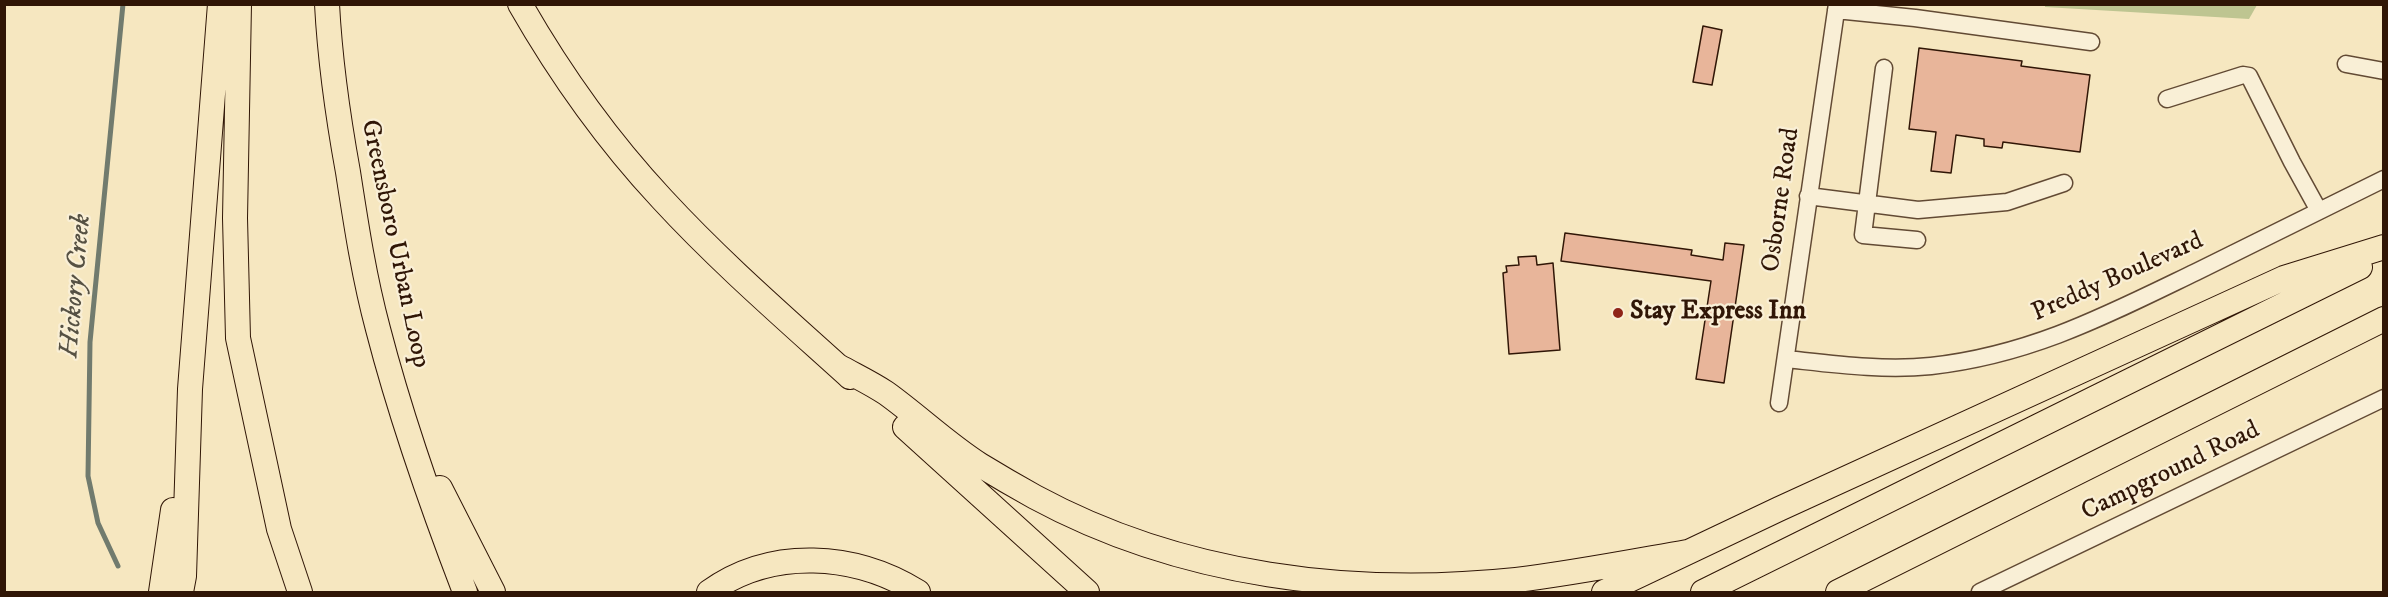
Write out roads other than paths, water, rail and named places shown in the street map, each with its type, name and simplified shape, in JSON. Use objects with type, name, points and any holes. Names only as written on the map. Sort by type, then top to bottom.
[{"type":"highway","points":[[181,592],[184,576],[190,389],[220,4]]},
{"type":"highway","points":[[239,4],[235,218],[238,338],[279,529],[300,592]]},
{"type":"highway","name":"Greensboro Urban Loop","points":[[327,4],[339,123],[377,328],[403,416],[465,592]]},
{"type":"highway","points":[[520,4],[545,48],[582,102],[661,199],[838,366],[1087,592]]},
{"type":"highway","points":[[1604,592],[2284,278],[2384,247]]},
{"type":"highway","points":[[1704,592],[2384,255]]},
{"type":"highway","points":[[1838,592],[2384,320]]},
{"type":"highway","points":[[838,366],[885,392],[980,465],[1037,498],[1100,529],[1169,554],[1250,575],[1326,585],[1415,587],[1514,581],[1687,552]]},
{"type":"highway","points":[[161,592],[190,389]]},
{"type":"highway","points":[[403,416],[493,592]]},
{"type":"highway","points":[[709,592],[766,566],[800,561],[837,562],[859,566],[889,576],[918,592]]},
{"type":"street","points":[[1836,7],[2091,42]]},
{"type":"street","name":"Osborne Road","points":[[1779,404],[1836,7]]},
{"type":"street","points":[[2346,64],[2384,71]]},
{"type":"street","points":[[1884,68],[1863,235],[1917,240]]},
{"type":"street","points":[[2167,99],[2243,75],[2249,76],[2319,211]]},
{"type":"street","name":"Preddy Boulevard","points":[[1786,358],[1836,364],[1930,366],[1983,358],[2046,341],[2098,320],[2384,179]]},
{"type":"street","points":[[1808,196],[1918,210],[2007,202],[2064,183]]},
{"type":"street","name":"Campground Road","points":[[1980,592],[2384,398]]},
{"type":"waterway","name":"Hickory Creek","points":[[118,566],[98,523],[88,476],[90,342],[123,4]]},
{"type":"place","name":"Stay Express Inn","points":[[1618,313]]}]
